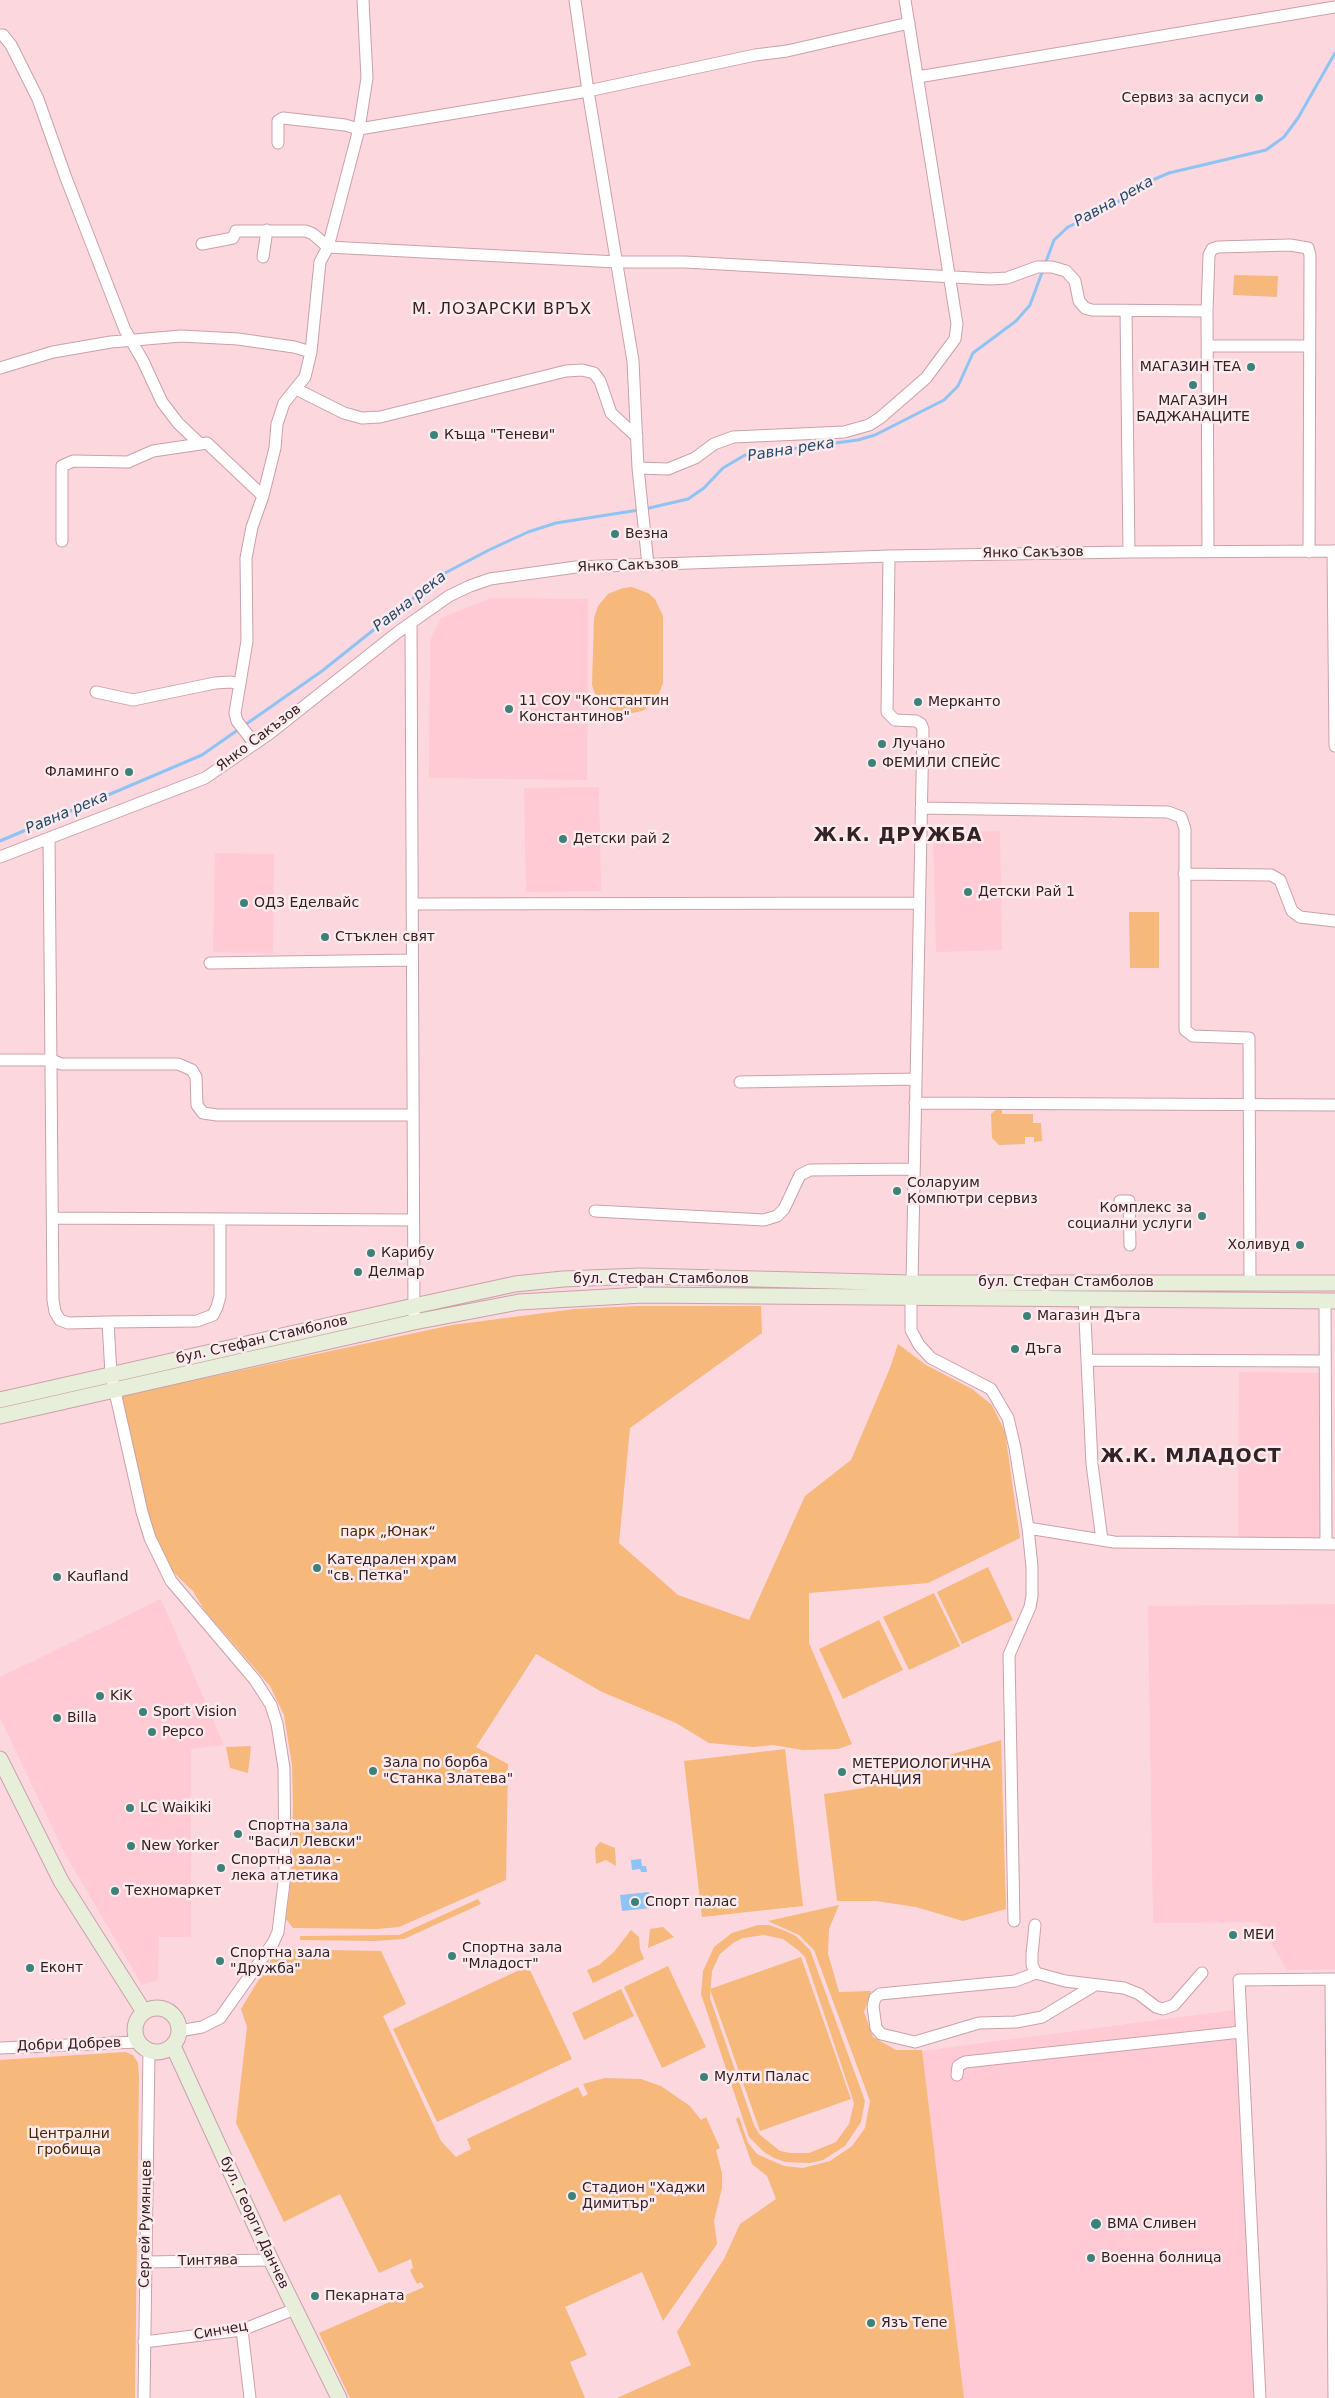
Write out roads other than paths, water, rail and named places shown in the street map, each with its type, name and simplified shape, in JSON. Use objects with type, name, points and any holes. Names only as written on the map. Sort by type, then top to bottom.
[{"type":"main road","name":"бул. Стефан Стамболов","points":[[0,1400],[515,1284],[563,1279],[640,1276],[912,1283],[1250,1281],[1335,1283]]},
{"type":"main road","points":[[911,1299],[912,1283]]},
{"type":"main road","name":"бул. Стефан Стамболов","points":[[0,1416],[414,1322],[519,1302],[643,1295],[764,1295],[911,1299],[1084,1298],[1330,1301]]},
{"type":"main road","points":[[0,1759],[61,1881],[144,2012]]},
{"type":"main road","points":[[154,2008],[167,2011],[175,2018],[179,2031],[173,2046],[164,2051],[144,2046],[136,2026],[144,2012],[154,2008]]},
{"type":"main road","name":"бул. Георги Данчев","points":[[173,2046],[271,2260],[339,2398]]},
{"type":"street","points":[[251,739],[240,725],[235,713],[247,641],[246,558],[252,527],[263,496],[276,448],[277,424],[284,403],[305,377],[311,352],[320,262],[328,247],[359,129],[367,78],[363,0]]},
{"type":"street","points":[[575,0],[588,91],[633,361],[638,468],[648,565]]},
{"type":"street","points":[[638,468],[668,469],[695,458],[714,444],[732,437],[844,432],[858,429],[880,418],[926,378],[947,352],[955,338],[957,324],[948,278],[905,0]]},
{"type":"street","points":[[918,76],[1335,7]]},
{"type":"street","points":[[278,144],[278,121],[283,118],[345,125],[359,129],[588,91],[755,54],[787,51],[909,23]]},
{"type":"street","points":[[0,34],[11,45],[38,99],[109,293],[131,340],[162,402],[178,423],[200,444]]},
{"type":"street","points":[[263,257],[267,230]]},
{"type":"street","points":[[202,244],[234,238],[236,231],[306,230],[328,247],[617,262],[685,262],[948,278],[1007,278],[1038,267],[1052,267],[1066,271],[1075,281],[1080,301],[1085,308],[1092,310],[1207,311]]},
{"type":"street","points":[[1208,551],[1207,311],[1209,255],[1212,249],[1218,247],[1290,245],[1308,248],[1310,255],[1309,552]]},
{"type":"street","points":[[1126,311],[1129,552]]},
{"type":"street","points":[[0,368],[53,352],[131,340],[181,336],[238,340],[311,352]]},
{"type":"street","points":[[1208,346],[1309,346]]},
{"type":"street","points":[[296,389],[344,413],[362,418],[380,417],[566,371],[582,370],[594,373],[600,381],[611,413],[637,437]]},
{"type":"street","points":[[62,541],[62,466],[73,461],[128,462],[153,451],[207,443],[263,496]]},
{"type":"street","points":[[1334,551],[1335,746]]},
{"type":"street","name":"Янко Сакъзов","points":[[0,857],[205,778],[235,759],[251,739],[411,623],[450,596],[490,579],[576,567],[889,556],[1334,551]]},
{"type":"street","points":[[889,556],[888,712],[892,719],[916,721],[922,727],[912,1283]]},
{"type":"street","points":[[411,623],[414,1322]]},
{"type":"street","points":[[96,692],[133,700],[215,682],[240,684]]},
{"type":"street","points":[[921,808],[1173,812],[1181,817],[1185,825],[1184,1027],[1187,1033],[1193,1036],[1249,1038],[1250,1281]]},
{"type":"street","points":[[49,838],[53,1300],[60,1320],[68,1323],[197,1321],[213,1315],[218,1307],[220,1296],[220,1221]]},
{"type":"street","points":[[1184,874],[1271,875],[1280,880],[1292,911],[1300,917],[1335,921]]},
{"type":"street","points":[[412,904],[919,904]]},
{"type":"street","points":[[210,962],[412,960]]},
{"type":"street","points":[[0,1060],[52,1060],[61,1064],[178,1064],[186,1066],[196,1076],[197,1105],[203,1113],[217,1115],[413,1115]]},
{"type":"street","points":[[740,1082],[916,1079]]},
{"type":"street","points":[[915,1103],[1335,1105]]},
{"type":"street","points":[[595,1211],[764,1220],[777,1216],[784,1209],[800,1175],[810,1170],[914,1169]]},
{"type":"street","points":[[1120,1201],[1129,1201],[1130,1245]]},
{"type":"street","points":[[53,1218],[220,1221],[413,1220]]},
{"type":"street","points":[[1084,1298],[1092,1464],[1102,1540]]},
{"type":"street","points":[[911,1299],[911,1330],[919,1345],[932,1358],[991,1389],[1001,1402],[1008,1418],[1016,1448],[1028,1528],[1032,1568],[1032,1596],[1030,1606],[1009,1655],[1014,1921]]},
{"type":"street","points":[[1028,1528],[1114,1542],[1330,1544],[1325,1361],[1330,1301]]},
{"type":"street","points":[[108,1322],[111,1374],[142,1512],[155,1550],[171,1581],[266,1696],[275,1713],[284,1768],[285,1874],[278,1932],[273,1943],[220,2018],[202,2027],[179,2031]]},
{"type":"street","points":[[1087,1360],[1325,1361]]},
{"type":"street","points":[[1035,1925],[1032,1965],[1036,1973]]},
{"type":"street","points":[[1095,1985],[1066,2001],[1051,2013],[1026,2020],[979,2023],[915,2042],[881,2034],[876,2028],[873,2006],[875,1998],[880,1994],[1015,1981],[1036,1973],[1065,1981],[1124,1988],[1139,1994],[1156,2007],[1170,2008],[1202,1973]]},
{"type":"street","points":[[1260,2398],[1239,1980],[1333,1980],[1334,2398]]},
{"type":"street","points":[[957,2074],[958,2066],[965,2062],[1241,2032]]},
{"type":"street","name":"Добри Добрев","points":[[0,2048],[144,2046]]},
{"type":"street","name":"Сергей Румянцев","points":[[144,2046],[146,2262],[144,2398]]},
{"type":"street","name":"Тинтява","points":[[146,2262],[271,2260]]},
{"type":"street","name":"Синчец","points":[[144,2342],[242,2330],[295,2309]]},
{"type":"street","points":[[242,2330],[250,2398]]},
{"type":"water","points":[[641,1859],[642,1866],[646,1866],[647,1872],[641,1872],[640,1869],[632,1870],[631,1860]]},
{"type":"water","name":"Спорт палас","points":[[649,1892],[651,1908],[622,1911],[620,1895]]},
{"type":"waterway","name":"Равна река","points":[[645,509],[688,499],[704,488],[723,468],[745,455],[858,440],[875,435],[944,400],[958,386],[973,353],[1016,321],[1030,305],[1054,240],[1068,227],[1115,204],[1143,184],[1169,173],[1266,150],[1284,137],[1298,118],[1335,53]]},
{"type":"waterway","name":"Равна река","points":[[0,841],[202,755],[322,671],[445,573],[489,550],[528,532],[556,523],[639,510]]},
{"type":"place","name":"Сервиз за аспуси","points":[[1259,98]]},
{"type":"place","name":"МАГАЗИН ТЕА","points":[[1251,367]]},
{"type":"place","name":"МАГАЗИН БАДЖАНАЦИТЕ","points":[[1193,385]]},
{"type":"place","name":"Къща \"Теневи\"","points":[[434,435]]},
{"type":"place","name":"Везна","points":[[615,534]]},
{"type":"place","name":"Мерканто","points":[[918,702]]},
{"type":"place","name":"11 СОУ \"Константин Константинов\"","points":[[509,709]]},
{"type":"place","name":"Лучано","points":[[882,744]]},
{"type":"place","name":"ФЕМИЛИ СПЕЙС","points":[[872,763]]},
{"type":"place","name":"Фламинго","points":[[129,772]]},
{"type":"place","name":"Детски рай 2","points":[[563,839]]},
{"type":"place","name":"Детски Рай 1","points":[[968,892]]},
{"type":"place","name":"ОДЗ Еделвайс","points":[[244,903]]},
{"type":"place","name":"Стъклен свят","points":[[325,937]]},
{"type":"place","name":"Соларуим Компютри сервиз","points":[[897,1191]]},
{"type":"place","name":"Комплекс за социални услуги","points":[[1202,1216]]},
{"type":"place","name":"Холивуд","points":[[1300,1245]]},
{"type":"place","name":"Карибу","points":[[371,1253]]},
{"type":"place","name":"Делмар","points":[[358,1272]]},
{"type":"place","name":"Магазин Дъга","points":[[1027,1316]]},
{"type":"place","name":"Дъга","points":[[1015,1349]]},
{"type":"place","name":"Катедрален храм \"св. Петка\"","points":[[317,1568]]},
{"type":"place","name":"Kaufland","points":[[57,1577]]},
{"type":"place","name":"KiK","points":[[100,1696]]},
{"type":"place","name":"Sport Vision","points":[[143,1712]]},
{"type":"place","name":"Billa","points":[[57,1718]]},
{"type":"place","name":"Pepco","points":[[152,1732]]},
{"type":"place","name":"Зала по борба \"Станка Златева\"","points":[[373,1771]]},
{"type":"place","name":"МЕТЕРИОЛОГИЧНА СТАНЦИЯ","points":[[842,1772]]},
{"type":"place","name":"LC Waikiki","points":[[130,1808]]},
{"type":"place","name":"Спортна зала \"Васил Левски\"","points":[[238,1834]]},
{"type":"place","name":"New Yorker","points":[[131,1846]]},
{"type":"place","name":"Спортна зала - лека атлетика","points":[[221,1868]]},
{"type":"place","name":"Техномаркет","points":[[115,1891]]},
{"type":"place","name":"Спорт палас","points":[[635,1902]]},
{"type":"place","name":"МЕИ","points":[[1233,1935]]},
{"type":"place","name":"Спортна зала \"Младост\"","points":[[452,1956]]},
{"type":"place","name":"Спортна зала \"Дружба\"","points":[[220,1961]]},
{"type":"place","name":"Еконт","points":[[30,1968]]},
{"type":"place","name":"Мулти Палас","points":[[704,2077]]},
{"type":"place","name":"Стадион \"Хаджи Димитър\"","points":[[572,2196]]},
{"type":"place","name":"ВМА Сливен","points":[[1096,2224]]},
{"type":"place","name":"Военна болница","points":[[1091,2258]]},
{"type":"place","name":"Пекарната","points":[[315,2296]]},
{"type":"place","name":"Язъ Тепе","points":[[871,2323]]},
{"type":"district","name":"М. ЛОЗАРСКИ ВРЪХ","points":[[502,310]]},
{"type":"district","name":"Ж.К. ДРУЖБА","points":[[898,836]]},
{"type":"district","name":"Ж.К. МЛАДОСТ","points":[[1191,1457]]},
{"type":"park label","name":"парк „Юнак“","points":[[388,1532]]},
{"type":"park label","name":"Централни гробища","points":[[69,2142]]}]
